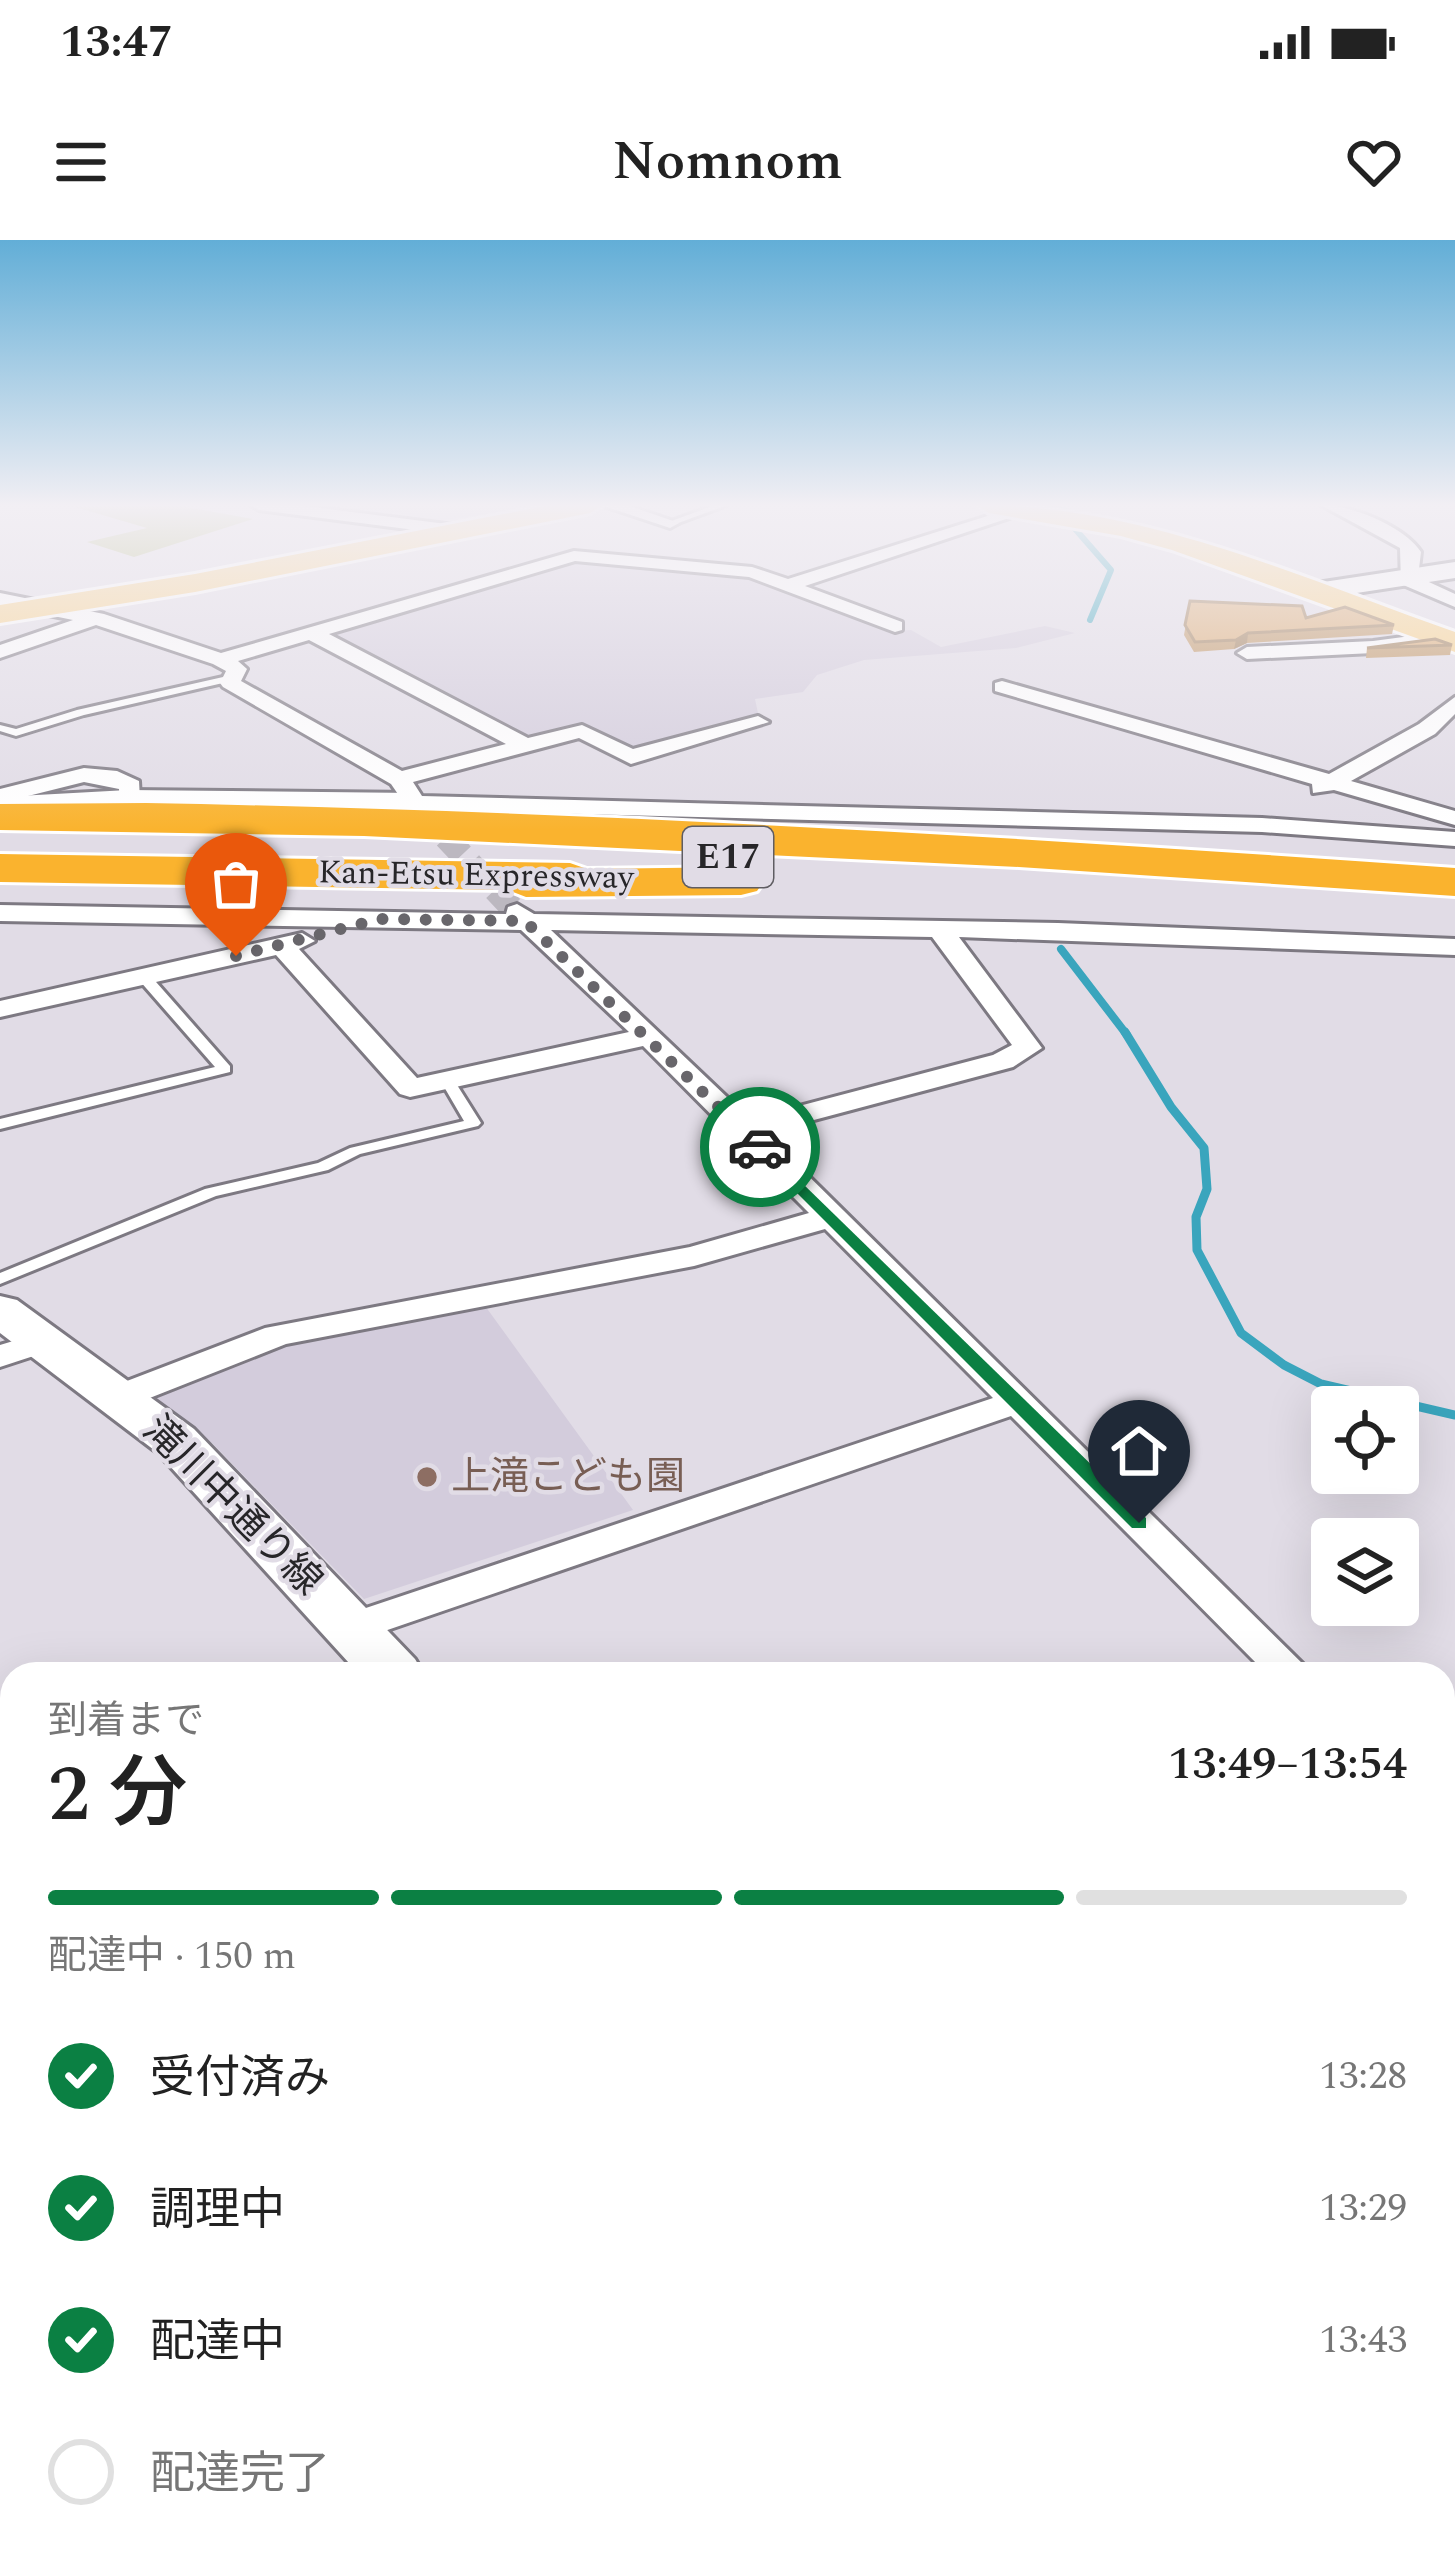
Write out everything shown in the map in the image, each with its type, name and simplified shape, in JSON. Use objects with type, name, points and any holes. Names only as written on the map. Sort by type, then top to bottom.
[{"type":"highway","points":[[0,817],[108,807],[197,816],[1124,857],[1455,882]]},
{"type":"highway","name":"Kan-Etsu Expressway","points":[[0,847],[978,863],[1455,882]]},
{"type":"highway","name":"Kan-Etsu Expressway","points":[[0,868],[745,881],[1455,906]]},
{"type":"highway","points":[[5,909],[745,881]]},
{"type":"main road","points":[[1377,613],[1449,640]]},
{"type":"street","points":[[78,613],[173,640],[226,669],[230,682],[412,798]]},
{"type":"street","points":[[226,669],[386,613]]},
{"type":"street","points":[[862,613],[895,626]]},
{"type":"street","points":[[0,652],[97,618]]},
{"type":"street","points":[[315,635],[526,746]]},
{"type":"street","points":[[1247,653],[1449,640]]},
{"type":"street","points":[[1002,687],[1455,818]]},
{"type":"street","points":[[1262,825],[1427,729],[1454,704]]},
{"type":"street","points":[[412,798],[526,746],[582,731],[631,757],[758,722]]},
{"type":"street","points":[[0,796],[88,774],[126,780],[131,786],[108,807]]},
{"type":"street","points":[[0,807],[412,798],[1262,825],[1455,839]]},
{"type":"street","points":[[5,909],[380,919],[520,915],[1455,947]]},
{"type":"street","points":[[520,915],[649,1036],[1280,1662]]},
{"type":"street","points":[[0,1009],[282,946],[380,919]]},
{"type":"street","points":[[743,1130],[1004,1061],[1028,1048],[939,928]]},
{"type":"street","points":[[282,946],[410,1088],[649,1036]]},
{"type":"street","points":[[118,1397],[278,1335],[694,1256],[831,1217]]},
{"type":"street","name":"滝川中通り線","points":[[0,1310],[22,1349],[118,1397],[176,1441],[384,1662]]},
{"type":"street","points":[[353,1627],[1017,1402]]},
{"type":"lane","points":[[0,728],[16,733],[226,669]]},
{"type":"lane","points":[[0,1124],[225,1069],[144,977]]},
{"type":"lane","points":[[0,1280],[211,1192],[323,1167],[355,1151],[473,1123],[447,1080]]},
{"type":"shaded area","points":[[397,613],[849,613],[896,631],[911,630],[941,647],[1045,626],[1075,633],[1016,648],[864,660],[817,675],[803,692],[755,699],[759,718],[640,752],[584,727],[521,739],[333,639],[338,632]]},
{"type":"shaded area","name":"上滝こども園","points":[[483,1303],[633,1510],[364,1599],[213,1444],[147,1393],[279,1341]]},
{"type":"building","points":[[1187,613],[1304,613],[1306,618],[1362,613],[1394,625],[1248,633],[1236,640],[1195,642],[1185,625]]},
{"type":"building","points":[[1435,639],[1452,645],[1367,648]]},
{"type":"waterway","points":[[1090,620],[1093,613]]},
{"type":"waterway","points":[[1061,949],[1126,1034]]},
{"type":"waterway","points":[[1126,1034],[1171,1107],[1204,1148],[1207,1189],[1196,1217],[1197,1250],[1241,1333],[1284,1365],[1321,1384],[1455,1415]]},
{"type":"tunnel","points":[[421,811],[514,910]]},
{"type":"way so far","points":[[236,956],[380,919],[525,921],[760,1147]]},
{"type":"place","name":"上滝こども園","points":[[427,1477]]},
{"type":"route","points":[[760,1147],[1139,1523]]}]
